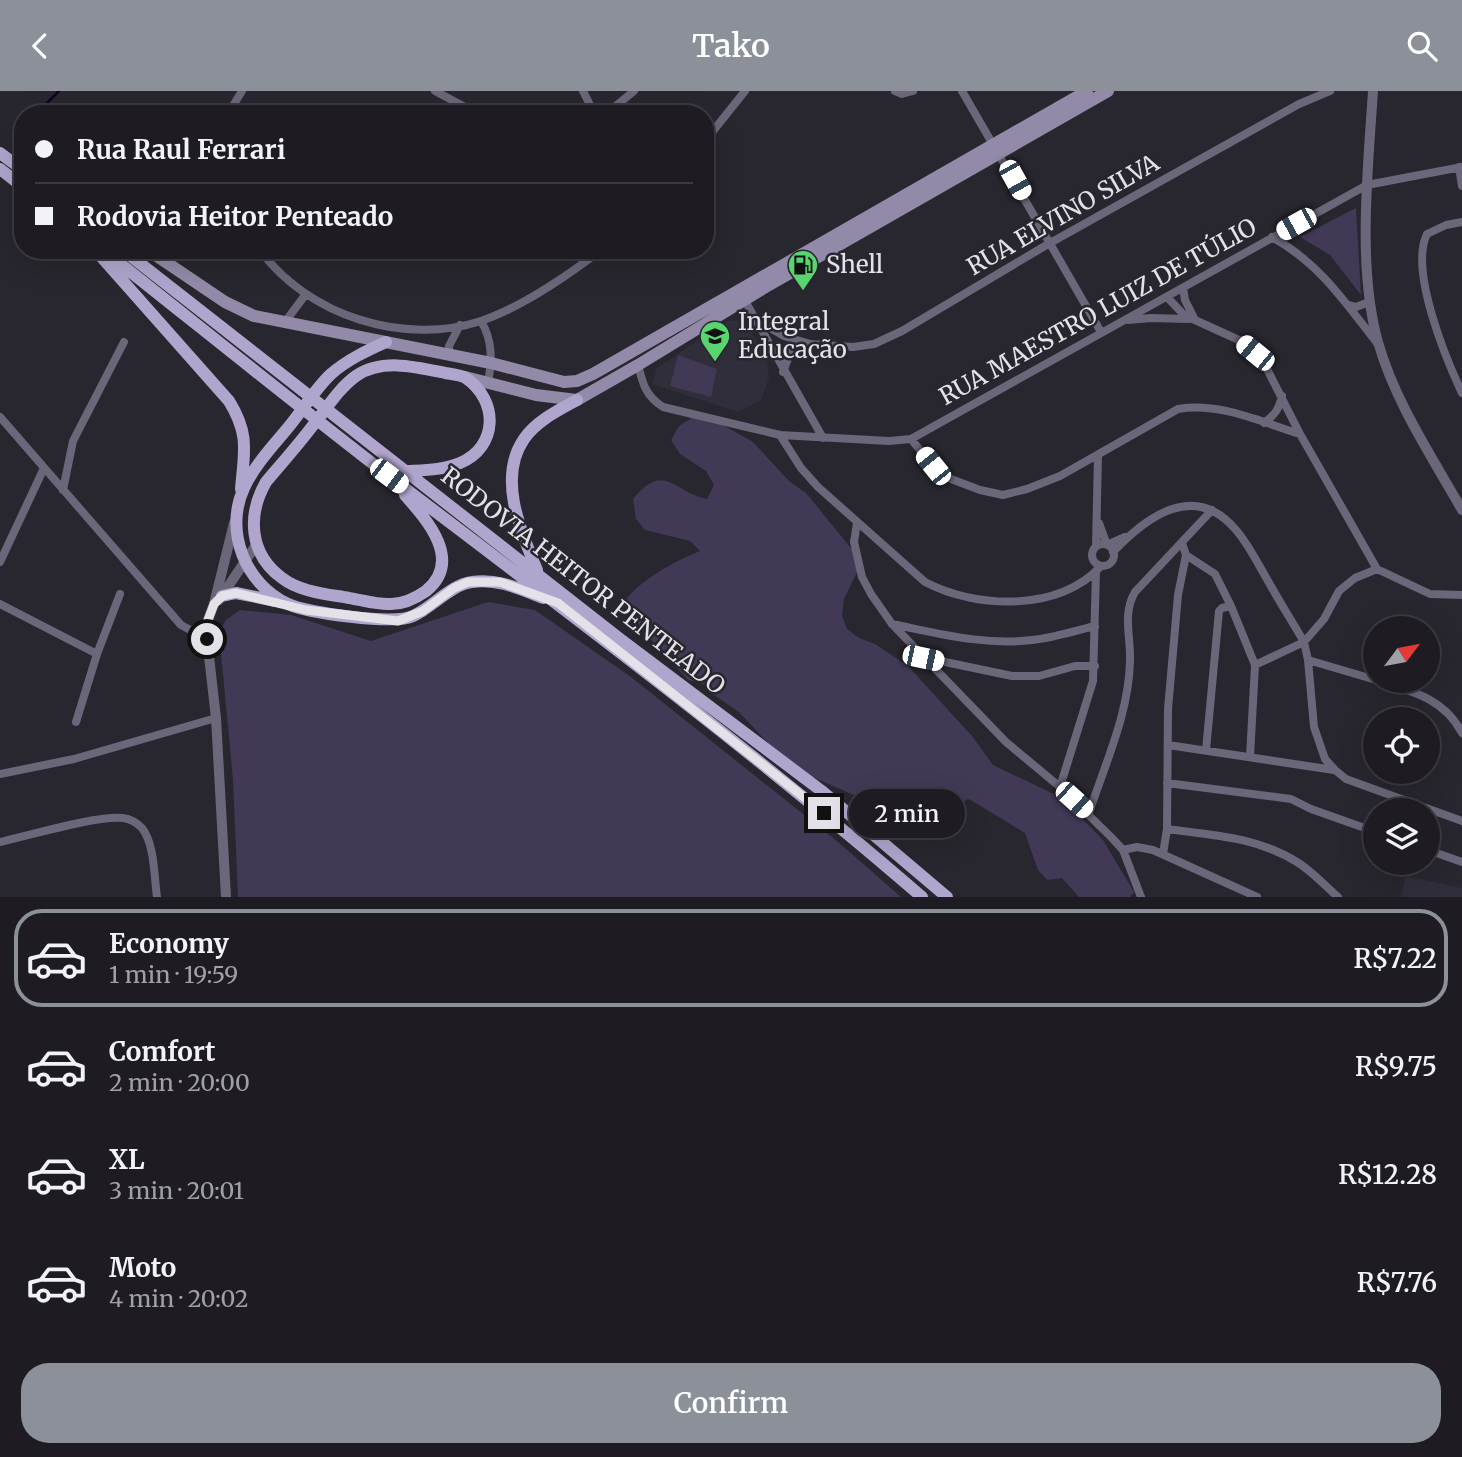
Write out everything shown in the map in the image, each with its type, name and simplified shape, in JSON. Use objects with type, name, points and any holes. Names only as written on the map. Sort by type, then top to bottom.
[{"type":"main road","points":[[539,574],[518,524],[513,493],[514,463],[524,439],[546,418],[997,149],[1087,91]]},
{"type":"main road","points":[[161,259],[225,302],[254,316],[491,363],[564,381],[577,381],[997,149],[1108,91]]},
{"type":"main road","points":[[0,169],[14,180]]},
{"type":"main road","points":[[103,259],[229,401],[237,414],[243,426],[245,440],[238,507],[238,536],[244,563],[262,586],[288,604]]},
{"type":"main road","name":"RODOVIA HEITOR PENTEADO","points":[[114,259],[389,476],[558,603],[805,797],[922,897]]},
{"type":"main road","name":"RODOVIA HEITOR PENTEADO","points":[[135,259],[620,639],[823,792],[947,897]]},
{"type":"main road","points":[[238,507],[249,478],[328,377],[346,363],[386,342]]},
{"type":"main road","points":[[389,476],[430,525],[440,544],[443,558],[441,573],[420,595],[402,603],[388,605],[316,592],[282,578],[268,564],[256,545],[253,527],[259,495],[266,482],[342,389],[358,375],[378,367],[411,366],[536,395],[576,400]]},
{"type":"main road","points":[[407,471],[459,464],[473,456],[485,443],[491,428],[491,412],[484,398],[465,377]]},
{"type":"main road","points":[[218,600],[236,593],[247,594],[318,611],[398,621],[423,611],[454,588],[483,580],[500,582],[558,603]]},
{"type":"street","points":[[436,91],[462,105]]},
{"type":"street","points":[[625,95],[634,91]]},
{"type":"street","points":[[714,126],[745,91]]},
{"type":"street","points":[[895,91],[902,94],[913,91]]},
{"type":"street","points":[[962,91],[1101,332]]},
{"type":"street","name":"RUA ELVINO SILVA","points":[[755,319],[784,336],[810,344],[853,347],[874,344],[902,331],[1050,243],[1299,104],[1330,91]]},
{"type":"street","points":[[1373,91],[1367,185],[1369,302],[1378,344],[1398,393],[1462,510]]},
{"type":"street","points":[[1461,167],[1462,186]]},
{"type":"street","name":"RUA MAESTRO LUIZ DE TÚLIO","points":[[911,439],[1367,185],[1461,167]]},
{"type":"street","points":[[1462,222],[1434,230],[1427,235],[1423,249],[1425,282],[1431,313],[1446,359],[1462,393]]},
{"type":"street","points":[[1272,237],[1321,272],[1378,344]]},
{"type":"street","points":[[267,259],[306,294],[351,319],[410,330],[481,321],[537,293],[587,259]]},
{"type":"street","points":[[1183,288],[1185,300],[1195,320]]},
{"type":"street","points":[[285,322],[306,294]]},
{"type":"street","points":[[1167,296],[1184,315],[1241,341],[1266,367],[1300,434],[1377,569],[1430,594],[1462,595]]},
{"type":"street","points":[[744,299],[783,372],[823,438]]},
{"type":"street","points":[[1348,305],[1356,307],[1369,302]]},
{"type":"street","points":[[1122,321],[1151,318],[1195,320]]},
{"type":"street","points":[[481,321],[490,342],[488,383]]},
{"type":"street","points":[[449,355],[449,346],[460,325]]},
{"type":"street","points":[[63,490],[73,442],[124,342]]},
{"type":"street","points":[[783,372],[790,353],[810,344]]},
{"type":"street","points":[[638,365],[644,389],[652,400],[663,407],[780,435],[889,441],[911,439],[933,466],[951,479],[980,491],[1003,495],[1060,476],[1178,409],[1196,406],[1221,409],[1300,434]]},
{"type":"street","points":[[1264,423],[1279,408],[1282,396]]},
{"type":"street","points":[[0,417],[181,625],[207,639]]},
{"type":"street","points":[[780,435],[818,487],[857,523],[925,582],[956,595],[999,602],[1064,593],[1079,586],[1098,567],[1111,563],[1110,549],[1097,517]]},
{"type":"street","points":[[1060,787],[1089,699],[1095,666],[1098,567],[1092,555],[1096,546],[1098,455]]},
{"type":"street","points":[[0,562],[44,468]]},
{"type":"street","points":[[1096,546],[1110,549],[1162,511],[1190,506],[1213,510],[1235,529],[1245,542],[1304,642],[1314,727],[1325,759],[1346,779],[1462,821]]},
{"type":"street","points":[[218,600],[238,507]]},
{"type":"street","points":[[1089,813],[1128,690],[1129,603],[1135,592],[1213,510]]},
{"type":"street","points":[[857,523],[854,542],[862,577],[892,624],[923,658],[985,717],[1006,742],[1089,813],[1124,850],[1141,897]]},
{"type":"street","points":[[1163,854],[1167,829],[1168,709],[1178,596],[1186,555],[1182,543]]},
{"type":"street","points":[[226,897],[216,718],[207,639],[208,620],[218,600],[256,545]]},
{"type":"street","points":[[1186,555],[1215,574],[1231,605],[1255,665],[1250,757]]},
{"type":"street","points":[[1255,665],[1304,642],[1324,619],[1339,590],[1355,578],[1377,569]]},
{"type":"street","points":[[76,722],[96,654],[120,594]]},
{"type":"street","points":[[0,604],[96,654]]},
{"type":"street","points":[[1206,750],[1219,611],[1231,605]]},
{"type":"street","points":[[892,624],[956,637],[995,641],[1031,641],[1095,626]]},
{"type":"street","points":[[923,658],[1012,676],[1038,676],[1075,666],[1095,666]]},
{"type":"street","points":[[1308,660],[1363,676]]},
{"type":"street","points":[[1421,693],[1443,708],[1462,733]]},
{"type":"street","points":[[0,774],[74,758],[216,718]]},
{"type":"street","points":[[1168,745],[1335,770]]},
{"type":"street","points":[[1167,783],[1291,799],[1363,827]]},
{"type":"street","points":[[0,842],[107,819],[125,818],[143,829],[149,845],[157,897]]},
{"type":"street","points":[[1167,829],[1242,838],[1267,846],[1299,863],[1338,897]]},
{"type":"street","points":[[1124,850],[1137,847],[1163,854],[1256,897]]},
{"type":"street","points":[[1440,854],[1462,862]]},
{"type":"shaded area","points":[[1356,208],[1361,295],[1330,255],[1300,237]]},
{"type":"shaded area","name":"Integral Educação","points":[[744,320],[767,359],[769,378],[761,400],[738,412],[652,384],[657,368],[727,321]]},
{"type":"shaded area","points":[[678,355],[717,369],[711,397],[670,386]]},
{"type":"shaded area","points":[[695,416],[723,425],[753,442],[789,481],[806,493],[855,553],[860,566],[844,599],[842,616],[847,629],[908,666],[972,736],[993,765],[1056,795],[1068,804],[1103,840],[1134,892],[1130,897],[1079,897],[1062,878],[1047,880],[1038,870],[1025,833],[969,799],[956,804],[939,830],[925,839],[910,835],[889,816],[863,799],[780,763],[769,744],[740,713],[703,684],[688,680],[641,629],[626,599],[660,571],[700,551],[690,541],[645,530],[636,519],[633,499],[644,488],[661,480],[707,499],[714,485],[706,471],[680,454],[671,440],[679,426]]},
{"type":"shaded area","points":[[488,602],[535,610],[631,677],[837,841],[901,897],[238,897],[233,780],[219,632],[226,620],[240,610],[291,615],[371,641]]},
{"type":"shaded area","points":[[1406,876],[1462,888],[1462,897],[1401,897]]},
{"type":"waterway","points":[[45,105],[59,91]]},
{"type":"place","name":"Shell","points":[[803,292]]},
{"type":"place","name":"Integral Educação","points":[[715,363]]},
{"type":"route","points":[[207,639],[208,620],[214,604],[222,596],[236,593],[306,610],[398,621],[423,611],[454,588],[468,582],[500,582],[558,603],[824,813]]}]
